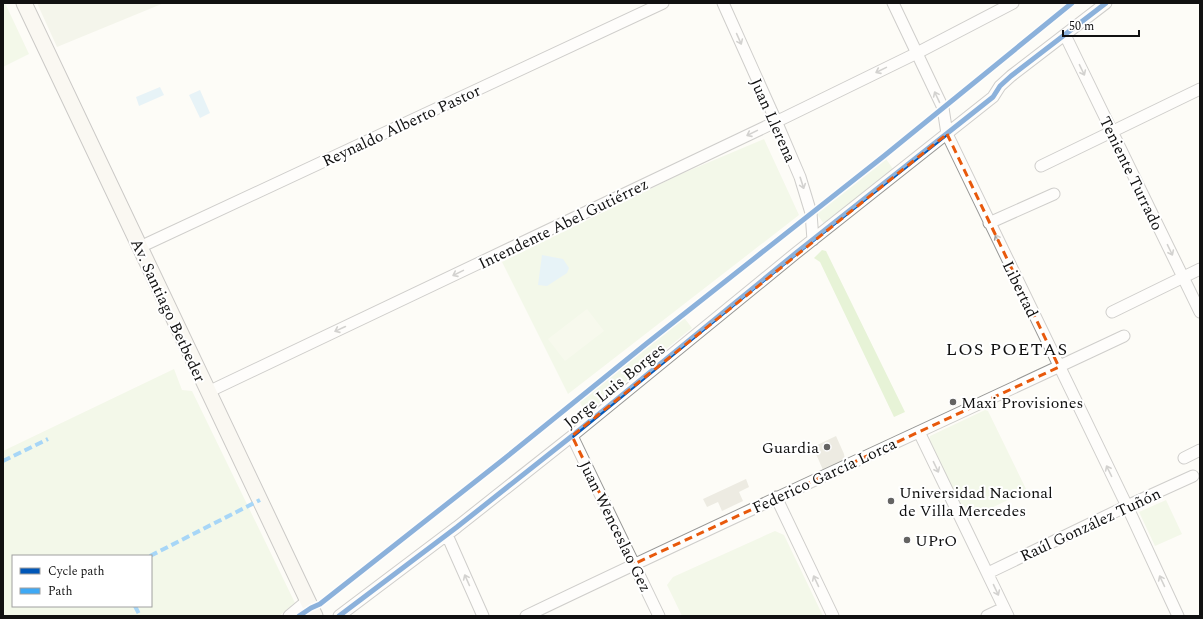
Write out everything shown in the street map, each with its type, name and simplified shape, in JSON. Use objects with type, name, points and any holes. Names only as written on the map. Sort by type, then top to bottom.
[{"type":"main road","name":"Av. Santiago Betbeder","points":[[24,3],[315,616]]},
{"type":"street","name":"Reynaldo Alberto Pastor","points":[[140,247],[663,3]]},
{"type":"street","name":"Juan Llerena","points":[[723,3],[800,177],[812,213],[813,240]]},
{"type":"street","name":"Libertad","points":[[893,3],[943,108],[946,134],[1178,616]]},
{"type":"street","name":"Intendente Abel Gutiérrez","points":[[208,392],[776,121],[916,53],[1013,3]]},
{"type":"street","name":"Jorge Luis Borges","points":[[339,616],[446,535],[572,436],[813,240],[993,97],[1000,86],[1011,76],[1106,3]]},
{"type":"street","name":"Teniente Turrado","points":[[1065,35],[1200,312]]},
{"type":"street","points":[[1041,166],[1200,89]]},
{"type":"street","points":[[989,223],[1054,194]]},
{"type":"street","points":[[1112,312],[1200,269]]},
{"type":"street","name":"Federico García Lorca","points":[[526,616],[776,497],[1124,336]]},
{"type":"street","points":[[919,432],[1006,612],[987,616]]},
{"type":"street","name":"Juan Wenceslao Gez","points":[[572,436],[659,616]]},
{"type":"street","points":[[1184,458],[1200,450]]},
{"type":"street","name":"Raúl González Tuñón","points":[[988,573],[1126,506],[1193,476]]},
{"type":"street","points":[[776,497],[833,616]]},
{"type":"street","points":[[446,535],[482,616]]},
{"type":"street","points":[[289,616],[307,601]]},
{"type":"highlighted area","points":[[947,134],[1059,367],[634,564],[572,436]]},
{"type":"green space","points":[[3,3],[5,3],[29,54],[3,67]]},
{"type":"green space","points":[[37,3],[164,3],[57,47]]},
{"type":"green space","points":[[764,139],[799,215],[568,394],[502,262],[681,174]]},
{"type":"green space","points":[[884,156],[893,169],[824,224],[817,214],[816,209]]},
{"type":"green space","points":[[822,250],[826,251],[905,412],[894,417],[820,262],[814,258]]},
{"type":"green space","points":[[587,309],[604,331],[565,361],[548,339]]},
{"type":"green space","points":[[682,315],[692,328],[586,414],[578,399]]},
{"type":"green space","points":[[174,369],[182,390],[192,391],[295,603],[279,616],[3,616],[3,451]]},
{"type":"green space","points":[[985,410],[988,411],[1027,491],[966,520],[929,440],[930,436]]},
{"type":"green space","points":[[1166,500],[1182,534],[1155,546],[1139,512]]},
{"type":"green space","points":[[775,531],[784,535],[823,616],[682,616],[667,585],[673,577]]},
{"type":"shaded area","points":[[836,436],[845,460],[823,470],[813,447]]},
{"type":"shaded area","points":[[746,479],[749,487],[739,492],[743,501],[722,511],[718,502],[707,507],[703,499]]},
{"type":"water","points":[[160,87],[164,95],[139,106],[136,97]]},
{"type":"water","points":[[200,90],[210,113],[200,118],[189,95]]},
{"type":"water","points":[[542,255],[563,259],[569,268],[567,273],[547,286],[538,285]]},
{"type":"marked path","points":[[3,461],[48,439]]},
{"type":"marked path","points":[[152,555],[260,500]]},
{"type":"marked path","points":[[136,607],[140,616]]},
{"type":"cycle path","points":[[299,616],[320,604],[504,459],[646,344],[884,156],[1072,3]]},
{"type":"cycle path","points":[[339,616],[457,527],[572,436],[796,253],[993,97],[1000,86],[1011,76],[1106,3]]},
{"type":"place","name":"Maxi Provisiones","points":[[953,402]]},
{"type":"place","name":"Guardia","points":[[827,447]]},
{"type":"place","name":"Universidad Nacional de Villa Mercedes","points":[[891,501]]},
{"type":"place","name":"UPrO","points":[[907,540]]},
{"type":"district","name":"LOS POETAS","points":[[1007,349]]}]
